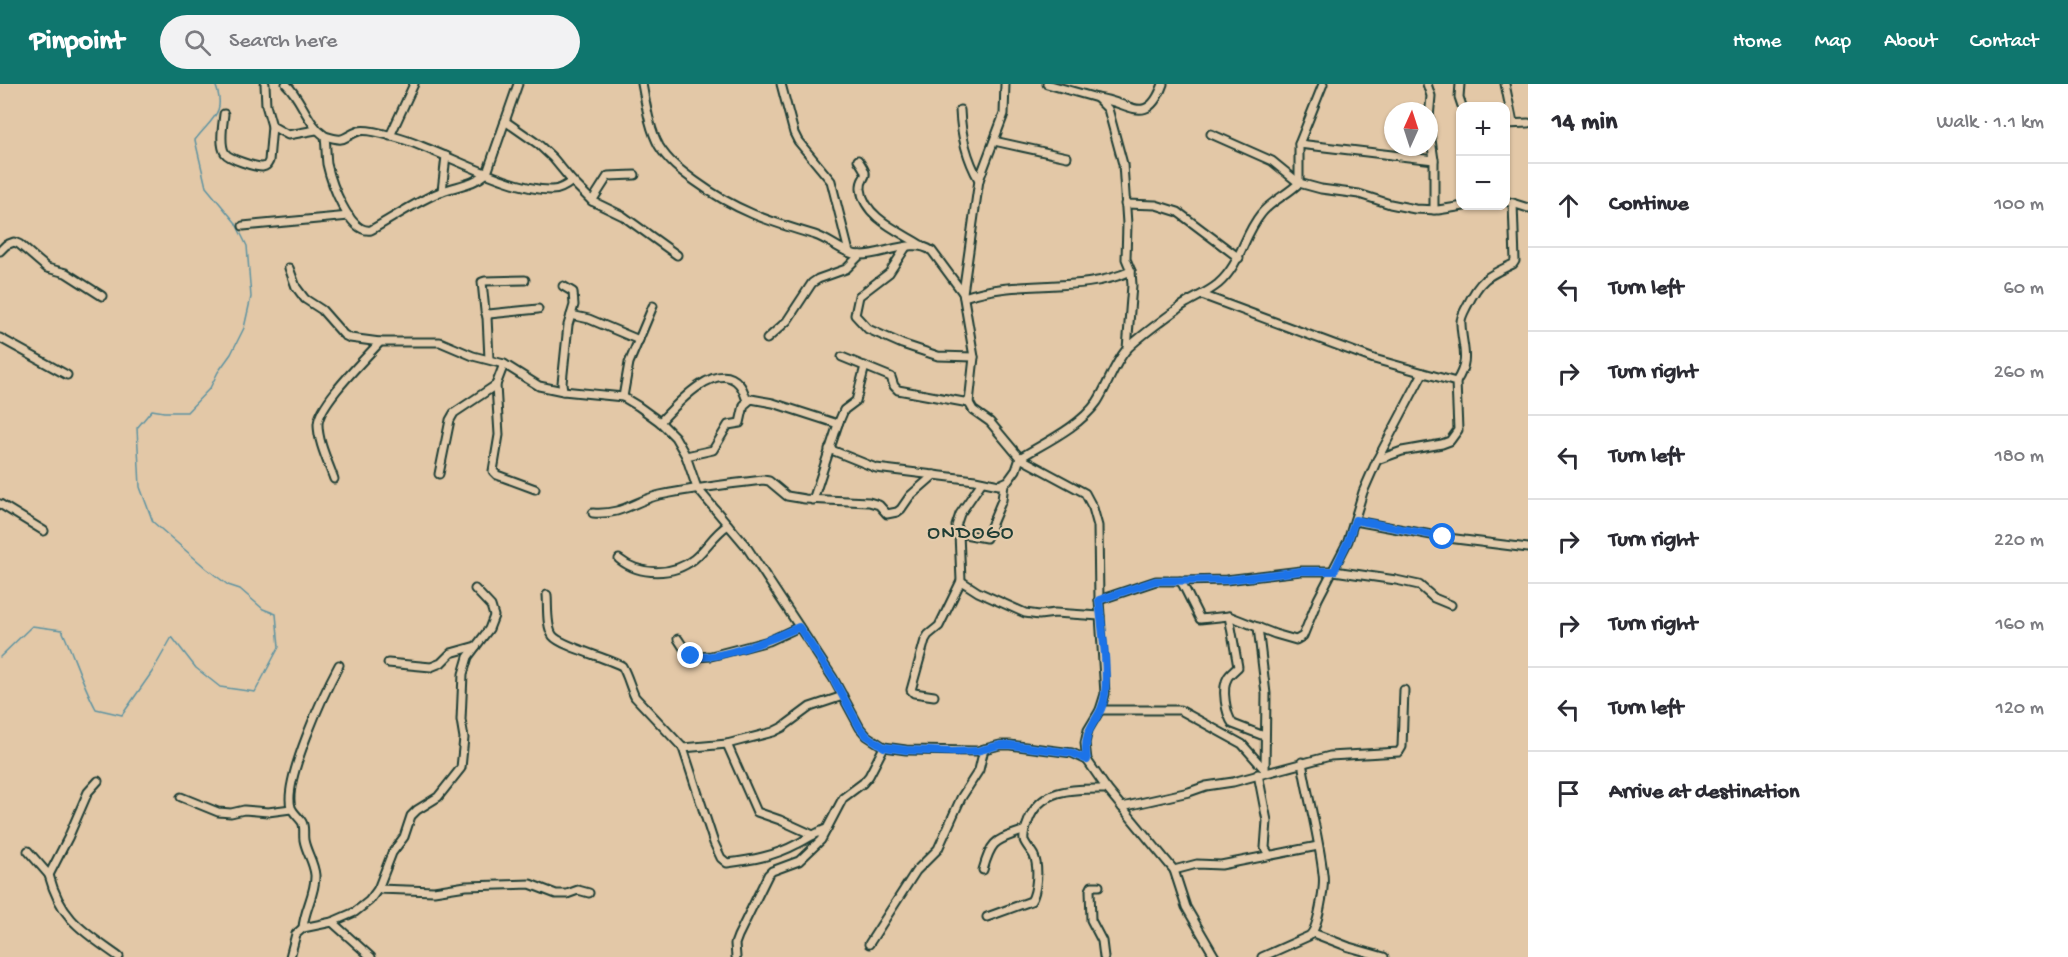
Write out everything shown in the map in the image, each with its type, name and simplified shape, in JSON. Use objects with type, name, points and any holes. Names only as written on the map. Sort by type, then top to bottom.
[{"type":"street","points":[[224,114],[223,146],[225,153],[230,158],[242,162],[263,167],[267,165],[272,126],[266,105],[265,84]]},
{"type":"street","points":[[286,84],[301,101],[316,130],[325,136],[339,140],[359,131],[390,136],[420,145],[487,173],[534,188],[552,190],[564,188],[572,181]]},
{"type":"street","points":[[390,136],[414,84]]},
{"type":"street","points":[[325,136],[327,164],[339,197],[358,227],[365,231],[371,230],[442,191],[470,184],[487,173],[518,84]]},
{"type":"street","points":[[642,84],[659,145],[667,157],[714,195],[739,210],[821,237],[849,252],[860,255],[921,245]]},
{"type":"street","points":[[781,84],[798,141],[831,181],[849,252]]},
{"type":"street","points":[[1005,84],[1004,114],[979,180],[964,295],[974,357],[969,403],[973,410],[990,422],[1020,458],[1085,493],[1093,508],[1098,526],[1099,600],[1105,694],[1100,710],[1086,736],[1087,760],[1107,789],[1174,870],[1186,907],[1215,957]]},
{"type":"street","points":[[1047,84],[1145,110],[1151,107],[1163,84]]},
{"type":"street","points":[[959,533],[986,538],[1002,500],[1004,484],[1016,470],[1020,458],[1085,417],[1097,401],[1127,349],[1184,304],[1202,295],[1224,277],[1239,258],[1260,215],[1270,204],[1299,183],[1299,144],[1323,84]]},
{"type":"street","points":[[1427,84],[1430,102]]},
{"type":"street","points":[[1460,84],[1461,102]]},
{"type":"street","points":[[1505,84],[1507,102]]},
{"type":"street","points":[[1097,98],[1108,109],[1123,164],[1126,259],[1131,271],[1127,349]]},
{"type":"street","points":[[960,110],[961,130],[972,167],[979,180]]},
{"type":"street","points":[[505,121],[546,151],[592,201],[623,216],[677,255]]},
{"type":"street","points":[[1510,123],[1528,123]]},
{"type":"street","points":[[272,126],[288,135],[316,130]]},
{"type":"street","points":[[1211,134],[1272,161],[1299,183],[1321,189],[1359,194],[1415,209],[1434,210],[1456,207]]},
{"type":"street","points":[[994,141],[1067,157]]},
{"type":"street","points":[[1299,144],[1434,160]]},
{"type":"street","points":[[442,191],[446,156]]},
{"type":"street","points":[[1433,156],[1434,210]]},
{"type":"street","points":[[858,160],[866,176],[861,189],[867,205],[877,218],[932,251],[964,295]]},
{"type":"street","points":[[592,201],[608,176],[635,175]]},
{"type":"street","points":[[1510,202],[1528,208]]},
{"type":"street","points":[[1125,204],[1156,205],[1178,213],[1239,258]]},
{"type":"street","points":[[1377,460],[1402,451],[1442,444],[1450,441],[1458,430],[1456,381],[1465,366],[1465,345],[1460,321],[1474,291],[1486,277],[1515,261],[1510,210]]},
{"type":"street","points":[[243,226],[349,216]]},
{"type":"street","points":[[0,251],[6,245],[14,242],[19,244],[46,268],[66,273],[102,296]]},
{"type":"street","points":[[906,247],[889,273],[859,296],[855,315],[868,329],[902,345],[938,356],[974,357]]},
{"type":"street","points":[[767,339],[787,321],[813,283],[846,269],[860,255]]},
{"type":"street","points":[[289,268],[296,287],[305,298],[322,310],[344,335],[380,342],[440,342],[472,356],[504,364],[539,386],[563,391],[623,397],[660,422],[675,437],[686,456],[697,488],[746,546],[843,696],[860,728],[867,736],[884,747],[952,752],[1000,745],[1072,753],[1087,760]]},
{"type":"street","points":[[964,295],[1003,287],[1100,281],[1131,271]]},
{"type":"street","points":[[489,359],[487,317],[482,282],[525,280]]},
{"type":"street","points":[[563,286],[570,289],[574,298],[562,383],[563,391]]},
{"type":"street","points":[[1202,295],[1374,359],[1456,381]]},
{"type":"street","points":[[623,397],[629,363],[653,306]]},
{"type":"street","points":[[487,317],[493,313],[538,309]]},
{"type":"street","points":[[571,315],[589,319],[639,340]]},
{"type":"street","points":[[0,338],[67,375]]},
{"type":"street","points":[[334,479],[320,435],[318,423],[320,413],[380,342]]},
{"type":"street","points":[[842,357],[891,377],[898,390],[969,403]]},
{"type":"street","points":[[504,364],[496,385],[499,435],[493,471],[497,475],[535,489]]},
{"type":"street","points":[[813,500],[837,424],[844,410],[856,401],[865,366]]},
{"type":"street","points":[[1180,581],[1200,619],[1229,616],[1275,634],[1299,639],[1303,636],[1318,599],[1348,541],[1377,460],[1423,373]]},
{"type":"street","points":[[660,422],[687,395],[713,377],[721,376],[737,381],[747,401]]},
{"type":"street","points":[[439,474],[450,420],[454,413],[496,385]]},
{"type":"street","points":[[686,456],[713,450],[728,424],[740,423],[747,401],[758,399],[773,402],[837,424]]},
{"type":"street","points":[[829,449],[876,468],[1004,484]]},
{"type":"street","points":[[593,513],[615,513],[660,495],[763,480],[769,481],[787,496],[813,500],[869,502],[879,505],[891,514],[902,509],[910,496],[934,475]]},
{"type":"street","points":[[934,696],[915,693],[911,690],[928,635],[939,626],[961,581],[959,533],[956,526],[960,514],[982,482]]},
{"type":"street","points":[[0,504],[44,531]]},
{"type":"street","points":[[1355,520],[1448,538],[1528,548]]},
{"type":"street","points":[[619,559],[639,570],[651,572],[676,569],[696,558],[718,532],[728,525]]},
{"type":"street","points":[[1099,600],[1155,581],[1226,580],[1301,571],[1334,571],[1419,585],[1434,598],[1451,605]]},
{"type":"street","points":[[961,581],[978,592],[1025,613],[1100,616]]},
{"type":"street","points":[[290,957],[296,934],[303,928],[332,922],[362,907],[378,889],[392,853],[404,837],[411,816],[438,797],[461,768],[464,738],[461,720],[463,674],[468,657],[489,629],[494,616],[491,606],[475,589]]},
{"type":"street","points":[[547,594],[549,624],[553,636],[563,643],[622,666],[635,697],[683,748],[721,858],[727,863],[758,860],[827,829]]},
{"type":"street","points":[[1229,616],[1238,667],[1227,677],[1225,688],[1228,714],[1233,724],[1264,736]]},
{"type":"street","points":[[678,639],[691,656],[704,657],[768,641],[799,627]]},
{"type":"street","points":[[1258,627],[1266,693],[1263,772],[1267,821],[1265,848],[1269,855]]},
{"type":"street","points":[[388,663],[431,667],[441,663],[451,653],[476,646]]},
{"type":"street","points":[[303,928],[304,915],[315,875],[310,854],[304,842],[302,823],[291,809],[293,775],[312,719],[339,665]]},
{"type":"street","points":[[1122,807],[1302,762],[1350,754],[1399,752],[1402,747],[1404,690]]},
{"type":"street","points":[[683,748],[727,744],[772,732],[783,727],[810,707],[843,696]]},
{"type":"street","points":[[1100,710],[1180,710],[1242,744],[1263,772]]},
{"type":"street","points":[[727,744],[757,812],[813,835]]},
{"type":"street","points":[[736,957],[735,944],[738,936],[768,875],[772,871],[799,861],[820,840],[843,798],[869,776],[884,747]]},
{"type":"street","points":[[868,944],[916,871],[938,849],[961,798],[979,770],[983,761],[984,749]]},
{"type":"street","points":[[1302,762],[1324,876],[1313,933]]},
{"type":"street","points":[[49,875],[88,792],[98,781]]},
{"type":"street","points":[[987,917],[1031,901],[1034,896],[1035,861],[1024,840],[1031,813],[1042,801],[1054,793],[1070,789],[1107,789]]},
{"type":"street","points":[[181,797],[218,812],[231,813],[244,810],[268,812],[291,809]]},
{"type":"street","points":[[983,870],[988,849],[992,844],[1025,830]]},
{"type":"street","points":[[1174,870],[1197,864],[1221,865],[1318,846]]},
{"type":"street","points":[[28,851],[49,875],[60,903],[75,925],[119,957]]},
{"type":"street","points":[[378,889],[434,891],[466,886],[530,884],[556,894],[567,894],[578,890],[589,893]]},
{"type":"street","points":[[1099,886],[1092,886],[1090,890],[1090,920],[1101,941],[1104,957]]},
{"type":"street","points":[[332,922],[372,957]]},
{"type":"street","points":[[1262,957],[1313,933],[1384,957]]},
{"type":"waterway","points":[[0,657],[32,626],[62,630],[96,709],[122,715],[152,672],[172,637],[196,668],[220,687],[255,692],[279,647],[276,614],[263,609],[240,589],[228,585],[153,522],[140,487],[137,428],[152,410],[187,412],[210,388],[244,328],[251,297],[247,246],[235,222],[206,187],[195,140],[216,115],[219,102],[215,84]]},
{"type":"district","name":"ONDOGO","points":[[971,531]]},
{"type":"route","points":[[691,656],[711,656],[768,641],[799,627],[833,678],[860,728],[867,736],[884,747],[952,752],[977,751],[1010,745],[1072,753],[1087,760],[1086,736],[1100,710],[1105,694],[1099,600],[1155,581],[1226,580],[1301,571],[1334,571],[1355,520],[1443,537]]}]
